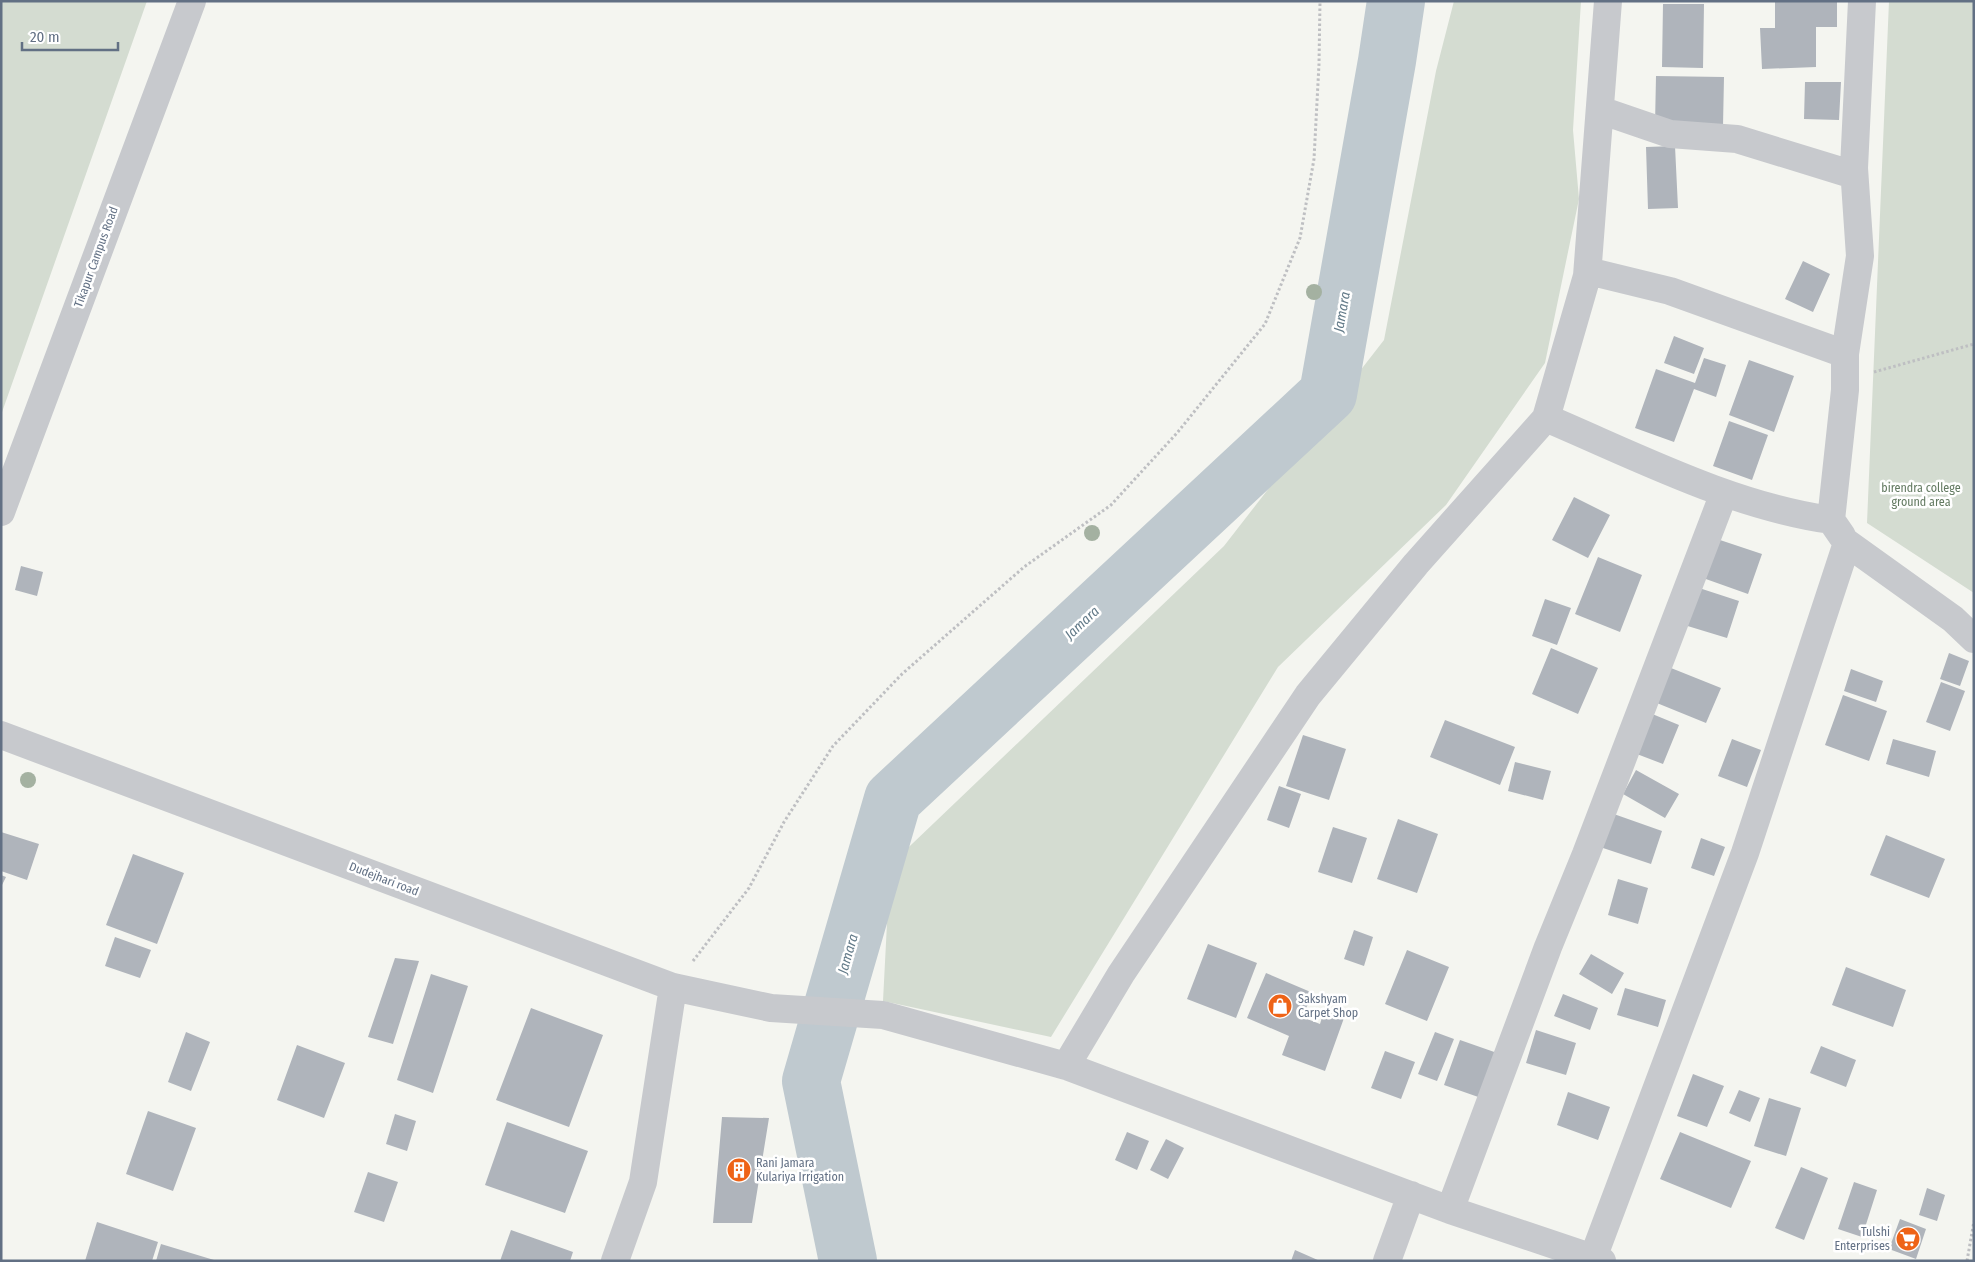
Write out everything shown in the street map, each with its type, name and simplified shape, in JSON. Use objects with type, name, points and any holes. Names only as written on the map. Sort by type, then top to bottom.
[{"type":"street","name":"Tikapur Campus Road","points":[[1,512],[192,1]]},
{"type":"street","points":[[1066,1066],[1121,974],[1308,695],[1416,564],[1546,418],[1588,271],[1608,1]]},
{"type":"street","points":[[1862,1],[1854,175],[1860,256],[1845,354],[1845,390],[1831,520],[1847,543],[1953,619],[1974,639]]},
{"type":"street","points":[[1600,110],[1670,134],[1738,140],[1854,175]]},
{"type":"street","points":[[1588,271],[1670,291],[1845,354]]},
{"type":"street","points":[[1546,418],[1724,493],[1799,516],[1831,520]]},
{"type":"street","points":[[1450,1210],[1548,947],[1586,854],[1724,493]]},
{"type":"street","points":[[1598,1259],[1745,853],[1847,543]]},
{"type":"street","name":"Dudejhari road","points":[[1,735],[673,988],[771,1008],[883,1015],[1066,1066],[1411,1196],[1598,1259]]},
{"type":"street","points":[[615,1261],[643,1182],[673,988]]},
{"type":"street","points":[[1388,1261],[1411,1196]]},
{"type":"path","points":[[673,988],[748,888],[784,822],[832,746],[902,674],[1024,567],[1111,505],[1177,432],[1265,324],[1300,238],[1313,168],[1319,64],[1320,1]]},
{"type":"path","points":[[1845,390],[1862,374],[1974,344]]},
{"type":"path","points":[[1966,1261],[1974,1222]]},
{"type":"green space","points":[[1,1],[147,1],[1,415]]},
{"type":"green space","points":[[1454,1],[1581,1],[1573,130],[1579,199],[1545,363],[1446,505],[1278,667],[1051,1037],[883,1001],[890,865],[1224,546],[1384,340],[1436,71]]},
{"type":"green space","name":"birendra college ground area","points":[[1889,1],[1974,1],[1974,593],[1867,523]]},
{"type":"building","points":[[1775,1],[1837,1],[1837,27],[1816,27],[1816,67],[1762,69],[1760,28],[1775,28]]},
{"type":"building","points":[[1663,4],[1704,4],[1703,68],[1662,67]]},
{"type":"building","points":[[1656,76],[1724,77],[1723,126],[1655,125]]},
{"type":"building","points":[[1805,82],[1841,82],[1839,120],[1804,119]]},
{"type":"building","points":[[1675,146],[1678,208],[1648,209],[1646,147]]},
{"type":"building","points":[[1803,261],[1830,274],[1813,312],[1785,299]]},
{"type":"building","points":[[1674,336],[1704,348],[1694,374],[1664,363]]},
{"type":"building","points":[[1704,358],[1726,365],[1716,397],[1694,389],[1674,442],[1635,428],[1656,369],[1695,383]]},
{"type":"building","points":[[1749,360],[1794,376],[1774,432],[1729,415]]},
{"type":"building","points":[[1729,421],[1768,435],[1752,480],[1713,466]]},
{"type":"building","points":[[1574,497],[1610,515],[1588,558],[1552,540]]},
{"type":"building","points":[[1717,539],[1762,554],[1748,594],[1703,578]]},
{"type":"building","points":[[1598,557],[1642,575],[1620,632],[1575,614]]},
{"type":"building","points":[[21,566],[43,572],[37,596],[15,590]]},
{"type":"building","points":[[1693,586],[1739,601],[1727,638],[1681,624]]},
{"type":"building","points":[[1545,599],[1571,608],[1557,645],[1532,636]]},
{"type":"building","points":[[1551,648],[1598,668],[1578,714],[1532,694]]},
{"type":"building","points":[[1949,653],[1969,661],[1960,686],[1940,679]]},
{"type":"building","points":[[1661,664],[1721,688],[1706,723],[1647,699]]},
{"type":"building","points":[[1851,669],[1883,681],[1876,702],[1844,691]]},
{"type":"building","points":[[1941,682],[1965,691],[1950,731],[1926,722]]},
{"type":"building","points":[[1843,695],[1887,711],[1869,761],[1825,745]]},
{"type":"building","points":[[1645,711],[1679,725],[1663,764],[1629,751]]},
{"type":"building","points":[[1445,720],[1515,747],[1500,785],[1430,757]]},
{"type":"building","points":[[1303,735],[1346,749],[1329,800],[1286,786]]},
{"type":"building","points":[[1732,739],[1761,750],[1747,787],[1718,776]]},
{"type":"building","points":[[1893,739],[1936,751],[1929,777],[1886,764]]},
{"type":"building","points":[[1515,762],[1551,771],[1543,800],[1508,791]]},
{"type":"building","points":[[1636,770],[1679,794],[1665,818],[1623,794]]},
{"type":"building","points":[[1279,786],[1301,794],[1289,828],[1267,820]]},
{"type":"building","points":[[1611,813],[1662,831],[1651,864],[1600,847]]},
{"type":"building","points":[[1398,819],[1438,834],[1417,893],[1377,879]]},
{"type":"building","points":[[1333,827],[1367,838],[1352,883],[1318,872]]},
{"type":"building","points":[[1,832],[39,844],[27,880],[1,871]]},
{"type":"building","points":[[1886,835],[1945,859],[1929,898],[1870,875]]},
{"type":"building","points":[[1701,838],[1725,847],[1714,876],[1691,868]]},
{"type":"building","points":[[133,854],[184,873],[157,944],[106,925]]},
{"type":"building","points":[[1,875],[6,877],[1,887]]},
{"type":"building","points":[[1618,879],[1648,888],[1638,924],[1608,915]]},
{"type":"building","points":[[1354,930],[1373,937],[1364,966],[1344,959]]},
{"type":"building","points":[[115,937],[151,950],[140,978],[105,966]]},
{"type":"building","points":[[1208,944],[1257,963],[1236,1018],[1187,999]]},
{"type":"building","points":[[1407,950],[1449,967],[1427,1021],[1385,1004]]},
{"type":"building","points":[[1591,954],[1624,973],[1612,994],[1579,974]]},
{"type":"building","points":[[395,958],[419,961],[393,1044],[368,1037]]},
{"type":"building","points":[[1846,967],[1906,990],[1893,1027],[1832,1005]]},
{"type":"building","points":[[1266,973],[1313,993],[1302,1017],[1320,1024],[1324,1011],[1344,1018],[1325,1071],[1282,1055],[1289,1036],[1247,1018]]},
{"type":"building","points":[[431,974],[468,986],[433,1093],[397,1080]]},
{"type":"building","points":[[1625,988],[1666,1000],[1658,1027],[1617,1015]]},
{"type":"building","points":[[1563,994],[1598,1008],[1590,1030],[1554,1016]]},
{"type":"building","points":[[531,1008],[603,1035],[569,1127],[496,1100]]},
{"type":"building","points":[[1536,1030],[1576,1043],[1566,1075],[1526,1063]]},
{"type":"building","points":[[186,1032],[210,1042],[191,1091],[168,1082]]},
{"type":"building","points":[[1435,1032],[1454,1039],[1437,1081],[1418,1074]]},
{"type":"building","points":[[1460,1040],[1500,1054],[1484,1099],[1444,1085]]},
{"type":"building","points":[[297,1045],[345,1063],[324,1118],[277,1100]]},
{"type":"building","points":[[1821,1046],[1856,1060],[1846,1087],[1810,1073]]},
{"type":"building","points":[[1385,1051],[1415,1062],[1401,1099],[1371,1088]]},
{"type":"building","points":[[1693,1074],[1724,1086],[1707,1127],[1677,1116]]},
{"type":"building","points":[[1739,1090],[1760,1098],[1750,1122],[1729,1113]]},
{"type":"building","points":[[1568,1092],[1610,1107],[1598,1140],[1557,1125]]},
{"type":"building","points":[[1769,1098],[1801,1108],[1786,1156],[1754,1146]]},
{"type":"building","points":[[148,1111],[196,1128],[173,1191],[126,1174]]},
{"type":"building","points":[[395,1114],[416,1121],[407,1151],[386,1144]]},
{"type":"building","name":"Rani Jamara Kulariya Irrigation","points":[[722,1117],[769,1118],[752,1223],[713,1223]]},
{"type":"building","points":[[507,1122],[588,1151],[565,1213],[485,1185]]},
{"type":"building","points":[[1127,1132],[1149,1141],[1137,1170],[1115,1160]]},
{"type":"building","points":[[1680,1132],[1751,1161],[1731,1208],[1660,1179]]},
{"type":"building","points":[[1166,1139],[1184,1148],[1168,1179],[1150,1170]]},
{"type":"building","points":[[1801,1167],[1828,1178],[1804,1240],[1775,1228]]},
{"type":"building","points":[[368,1172],[398,1182],[384,1222],[354,1212]]},
{"type":"building","points":[[1854,1182],[1877,1190],[1862,1237],[1838,1229]]},
{"type":"building","points":[[1927,1188],[1945,1195],[1937,1221],[1919,1215]]},
{"type":"building","name":"Tulshi Enterprises","points":[[1900,1219],[1926,1229],[1916,1259],[1889,1249]]},
{"type":"building","points":[[97,1222],[158,1242],[152,1261],[85,1261]]},
{"type":"building","points":[[511,1230],[573,1252],[570,1261],[500,1261]]},
{"type":"building","points":[[161,1244],[214,1260],[214,1261],[156,1261]]},
{"type":"building","points":[[1295,1250],[1320,1261],[1291,1261]]},
{"type":"waterway","name":"Jamara","points":[[848,1261],[811,1081],[893,799],[1328,394],[1396,1]]},
{"type":"place","name":"Sakshyam Carpet Shop","points":[[1280,1006]]},
{"type":"place","name":"Rani Jamara Kulariya Irrigation","points":[[739,1170]]},
{"type":"place","name":"Tulshi Enterprises","points":[[1908,1239]]}]
